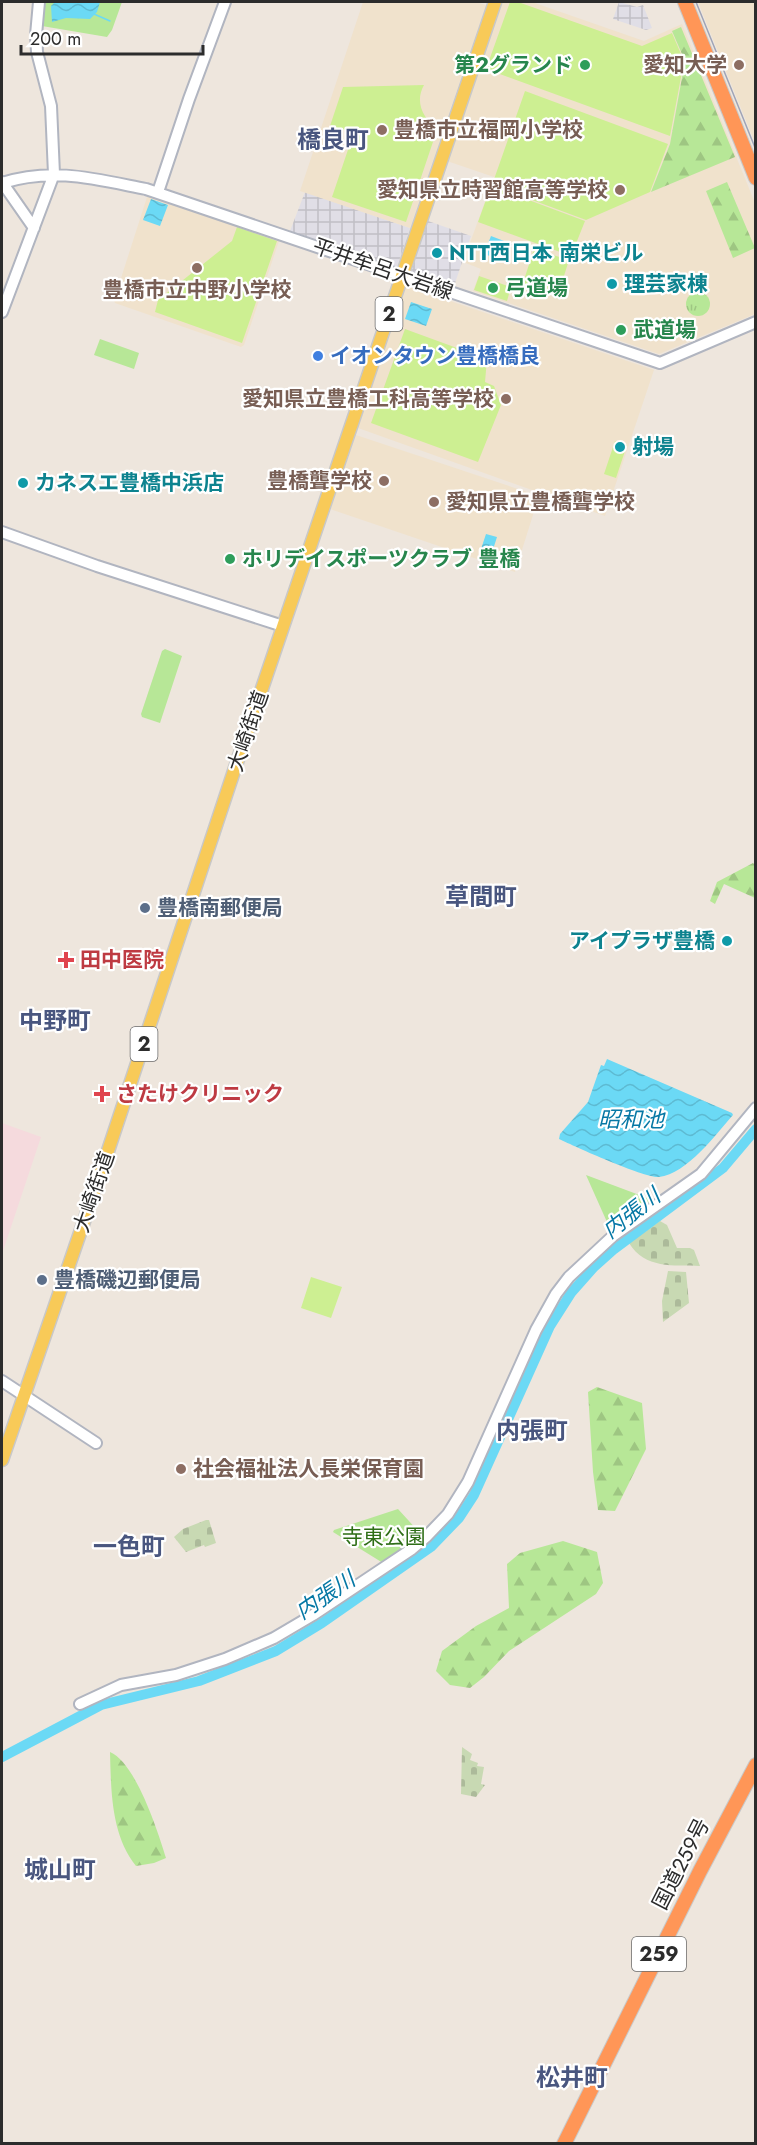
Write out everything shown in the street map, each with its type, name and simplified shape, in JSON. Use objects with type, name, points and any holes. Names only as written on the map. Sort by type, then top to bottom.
[{"type":"highway","points":[[685,2],[756,178]]},
{"type":"highway","name":"国道259号","points":[[564,2144],[700,1871],[756,1765]]},
{"type":"main road","name":"大崎街道","points":[[2,1460],[495,2]]},
{"type":"street","points":[[2,312],[54,174],[51,106],[37,52],[39,2]]},
{"type":"street","points":[[158,192],[225,2]]},
{"type":"street","name":"平井牟呂大岩線","points":[[2,182],[54,174],[77,175],[158,192],[660,363],[756,322]]},
{"type":"street","points":[[2,182],[34,228]]},
{"type":"street","points":[[2,532],[97,566],[283,626]]},
{"type":"street","points":[[80,1704],[121,1685],[176,1675],[225,1659],[274,1638],[313,1615],[426,1537],[447,1514],[468,1482],[536,1330],[563,1286],[587,1258],[613,1236],[700,1174],[756,1108]]},
{"type":"street","points":[[2,1381],[96,1443]]},
{"type":"shaded area","name":"豊橋市立福岡小学校","points":[[363,2],[475,2],[486,5],[410,228],[300,191]]},
{"type":"shaded area","name":"愛知県立時習館高等学校","points":[[501,2],[532,2],[644,41],[682,24],[755,203],[755,314],[659,354],[473,291],[481,269],[463,262],[494,177],[447,161]]},
{"type":"shaded area","points":[[619,2],[637,7],[643,5],[652,28],[646,30],[613,19]]},
{"type":"shaded area","name":"愛知大学","points":[[698,2],[755,2],[755,143],[749,128]]},
{"type":"shaded area","points":[[305,192],[410,228],[397,267],[290,231]]},
{"type":"shaded area","name":"豊橋市立中野小学校","points":[[148,194],[277,238],[279,241],[244,345],[241,347],[115,303],[114,300]]},
{"type":"shaded area","points":[[428,221],[471,236],[454,286],[411,272]]},
{"type":"shaded area","name":"愛知県立豊橋工科高等学校","points":[[409,287],[654,370],[605,516],[358,428],[405,289]]},
{"type":"shaded area","name":"愛知県立豊橋聾学校","points":[[356,435],[539,496],[515,572],[330,509]]},
{"type":"shaded area","points":[[2,1123],[41,1137],[2,1254]]},
{"type":"green space","points":[[44,2],[122,2],[112,30],[107,37],[42,26]]},
{"type":"green space","name":"第2グランド","points":[[510,2],[518,2],[642,46],[672,33],[684,61],[670,136],[486,69]]},
{"type":"green space","points":[[681,27],[735,157],[651,192],[670,144],[685,61],[672,31]]},
{"type":"green space","points":[[424,85],[420,104],[428,120],[437,130],[406,222],[332,197],[354,132],[330,126],[343,87]]},
{"type":"green space","points":[[525,91],[668,144],[650,192],[586,220],[492,185]]},
{"type":"green space","points":[[727,182],[755,248],[733,258],[706,191]]},
{"type":"green space","points":[[491,186],[585,221],[571,256],[478,222]]},
{"type":"green space","points":[[237,227],[277,241],[242,343],[155,312],[158,300],[232,241]]},
{"type":"green space","points":[[534,249],[569,260],[558,295],[523,283]]},
{"type":"green space","name":"弓道場","points":[[479,276],[511,287],[507,301],[474,290]]},
{"type":"green space","points":[[698,292],[703,293],[709,299],[709,309],[703,315],[698,316],[693,315],[687,309],[686,304],[687,299],[693,293]]},
{"type":"green space","points":[[405,329],[487,359],[485,382],[494,386],[501,405],[478,462],[371,423]]},
{"type":"green space","points":[[100,339],[139,353],[134,369],[94,355]]},
{"type":"green space","points":[[615,441],[627,445],[616,478],[604,474]]},
{"type":"green space","points":[[165,649],[182,656],[160,723],[142,717],[141,714],[162,651]]},
{"type":"green space","points":[[753,863],[755,865],[755,898],[724,884],[715,904],[710,901],[717,882]]},
{"type":"green space","points":[[586,1175],[658,1202],[611,1231]]},
{"type":"green space","points":[[660,1221],[667,1225],[677,1248],[694,1250],[700,1266],[660,1264],[643,1257],[629,1243]]},
{"type":"green space","points":[[668,1271],[686,1272],[689,1303],[663,1322],[662,1301]]},
{"type":"green space","points":[[311,1277],[342,1287],[331,1318],[301,1308]]},
{"type":"green space","points":[[597,1387],[642,1403],[646,1449],[615,1511],[598,1510],[588,1392]]},
{"type":"green space","name":"寺東公園","points":[[398,1509],[419,1532],[410,1547],[383,1563],[333,1532],[334,1530]]},
{"type":"green space","points":[[209,1520],[216,1543],[186,1552],[174,1537],[183,1529]]},
{"type":"green space","points":[[563,1541],[597,1552],[603,1583],[596,1594],[509,1651],[470,1688],[450,1685],[436,1671],[442,1651],[476,1626],[509,1608],[507,1564],[520,1553]]},
{"type":"green space","points":[[462,1747],[472,1754],[470,1760],[478,1763],[477,1766],[484,1767],[481,1784],[485,1785],[476,1797],[461,1794]]},
{"type":"green space","points":[[110,1752],[129,1770],[145,1799],[166,1858],[136,1866],[128,1854],[114,1812]]},
{"type":"water","points":[[55,2],[100,2],[97,12],[90,19],[66,18],[52,22],[51,6]]},
{"type":"water","points":[[151,199],[168,205],[160,226],[143,220]]},
{"type":"water","points":[[491,236],[512,244],[505,261],[484,254]]},
{"type":"water","points":[[411,302],[432,309],[426,326],[405,319]]},
{"type":"water","points":[[486,534],[497,537],[490,559],[479,555]]},
{"type":"water","name":"昭和池","points":[[607,1059],[733,1115],[690,1161],[680,1169],[659,1177],[625,1168],[559,1139],[560,1134],[588,1102],[601,1065],[604,1066]]},
{"type":"waterway","points":[[94,14],[110,21]]},
{"type":"waterway","name":"内張川","points":[[2,1757],[101,1705],[199,1681],[276,1651],[322,1623],[431,1547],[459,1518],[474,1495],[550,1326],[571,1293],[613,1250],[723,1168],[756,1129]]},
{"type":"railway","points":[[696,2],[756,150]]},
{"type":"place","name":"第2グランド","points":[[585,65]]},
{"type":"place","name":"愛知大学","points":[[739,65]]},
{"type":"place","name":"豊橋市立福岡小学校","points":[[382,130]]},
{"type":"place","name":"愛知県立時習館高等学校","points":[[620,190]]},
{"type":"place","name":"NTT西日本 南栄ビル","points":[[437,253]]},
{"type":"place","name":"豊橋市立中野小学校","points":[[197,268]]},
{"type":"place","name":"理芸家棟","points":[[612,284]]},
{"type":"place","name":"弓道場","points":[[493,288]]},
{"type":"place","name":"武道場","points":[[621,330]]},
{"type":"place","name":"イオンタウン豊橋橋良","points":[[318,356]]},
{"type":"place","name":"愛知県立豊橋工科高等学校","points":[[506,399]]},
{"type":"place","name":"射場","points":[[620,447]]},
{"type":"place","name":"豊橋聾学校","points":[[384,481]]},
{"type":"place","name":"カネスエ豊橋中浜店","points":[[23,483]]},
{"type":"place","name":"愛知県立豊橋聾学校","points":[[434,502]]},
{"type":"place","name":"ホリデイスポーツクラブ 豊橋","points":[[230,559]]},
{"type":"place","name":"豊橋南郵便局","points":[[145,908]]},
{"type":"place","name":"アイプラザ豊橋","points":[[727,941]]},
{"type":"place","name":"田中医院","points":[[66,960]]},
{"type":"place","name":"さたけクリニック","points":[[102,1094]]},
{"type":"place","name":"豊橋磯辺郵便局","points":[[42,1280]]},
{"type":"place","name":"社会福祉法人長栄保育園","points":[[181,1469]]},
{"type":"district","name":"橋良町","points":[[333,139]]},
{"type":"district","name":"草間町","points":[[481,896]]},
{"type":"district","name":"中野町","points":[[55,1020]]},
{"type":"district","name":"内張町","points":[[532,1430]]},
{"type":"district","name":"一色町","points":[[129,1546]]},
{"type":"district","name":"城山町","points":[[60,1869]]},
{"type":"district","name":"松井町","points":[[572,2077]]}]
